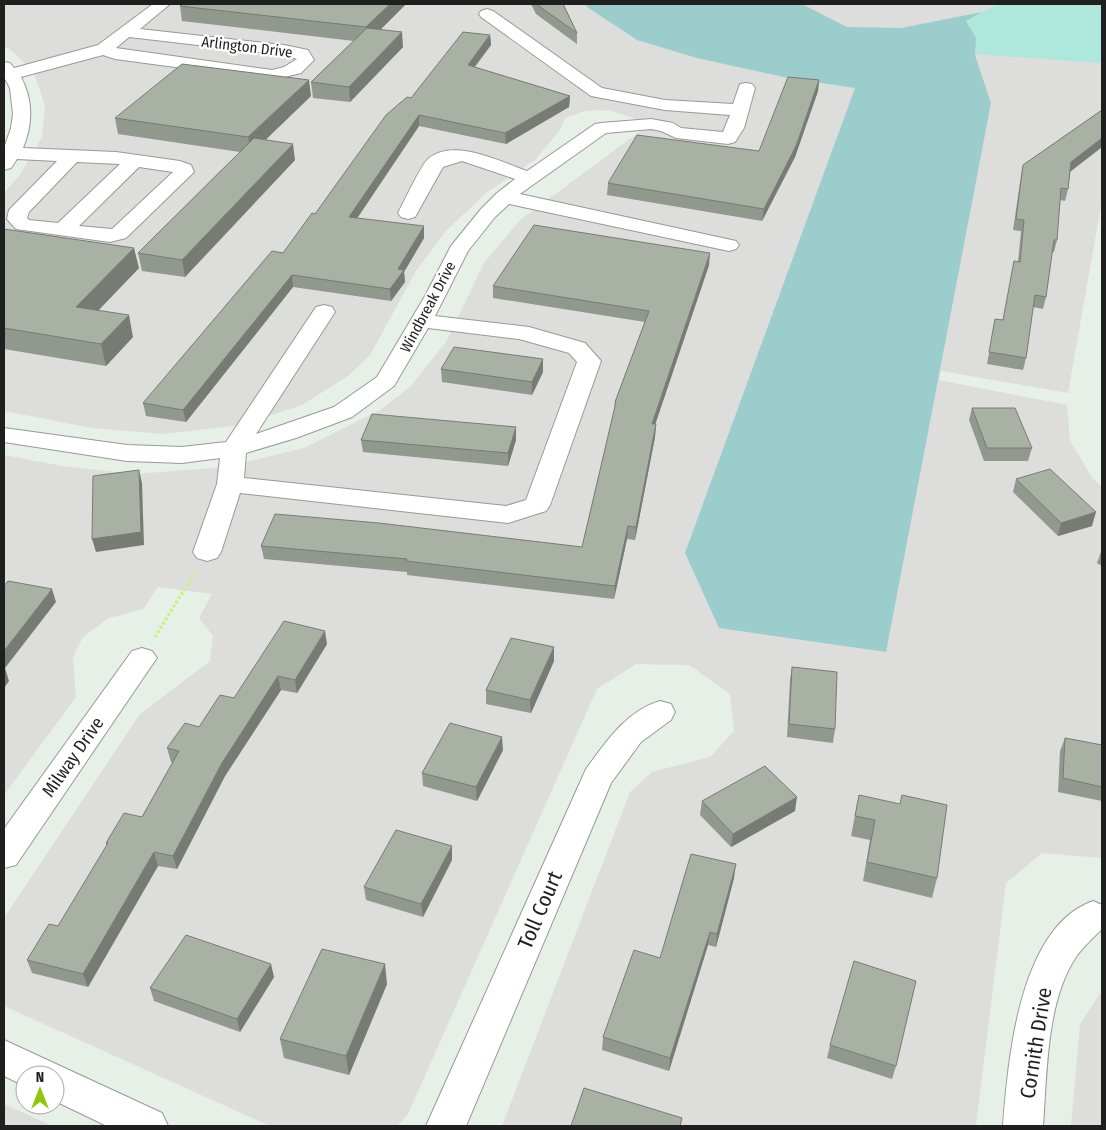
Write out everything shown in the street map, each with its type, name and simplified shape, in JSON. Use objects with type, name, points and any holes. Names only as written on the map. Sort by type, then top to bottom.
[{"type":"street","points":[[71,157],[19,210],[17,219],[23,225],[110,236],[119,234],[184,172],[184,169],[180,167],[116,158],[71,157],[7,158],[20,132],[22,118],[20,88],[8,70],[104,49],[162,4]]},
{"type":"street","points":[[487,14],[597,110],[667,126],[676,133],[728,138],[735,128],[746,88]]},
{"type":"street","name":"Arlington Drive","points":[[104,49],[116,54],[272,75],[286,74],[299,68],[306,60],[302,54],[284,50],[125,32]]},
{"type":"street","points":[[597,110],[665,105],[740,110]]},
{"type":"street","points":[[652,124],[665,105]]},
{"type":"street","name":"Windbreak Drive","points":[[4,435],[128,454],[182,455],[234,449],[287,433],[344,412],[386,382],[421,321],[458,250],[488,212],[504,197],[530,178],[597,110]]},
{"type":"street","points":[[408,212],[435,163],[445,158],[463,156],[530,178]]},
{"type":"street","points":[[63,230],[134,161]]},
{"type":"street","points":[[504,197],[729,245]]},
{"type":"street","points":[[207,552],[230,484],[234,449],[324,312]]},
{"type":"street","points":[[230,484],[508,515],[537,506],[589,361],[577,348],[521,332],[421,321]]},
{"type":"street","name":"Milway Drive","points":[[4,855],[142,658]]},
{"type":"street","name":"Toll Court","points":[[446,1126],[596,778],[630,734],[660,712]]},
{"type":"street","name":"Cornith Drive","points":[[1023,1126],[1037,1009],[1047,974],[1063,946],[1093,916]]},
{"type":"street","points":[[4,1057],[20,1065]]},
{"type":"street","points":[[65,1087],[148,1126]]},
{"type":"path","points":[[142,658],[207,552]]},
{"type":"shaded area","points":[[4,4],[1102,4],[1102,200],[1068,393],[941,371],[939,380],[1067,405],[1070,441],[1093,479],[1102,487],[1102,858],[1042,853],[1006,883],[976,1126],[502,1126],[630,792],[652,772],[710,757],[734,731],[730,694],[689,665],[636,664],[597,689],[408,1114],[397,1126],[270,1126],[4,1006],[4,918],[140,714],[210,661],[213,636],[199,618],[212,594],[158,587],[143,609],[109,618],[83,637],[73,657],[76,697],[4,795],[4,455],[62,466],[134,474],[226,467],[304,448],[380,410],[410,387],[446,342],[484,263],[520,220],[642,130],[636,119],[609,110],[585,111],[565,118],[560,130],[536,159],[486,193],[446,231],[416,271],[370,355],[348,376],[302,405],[241,425],[163,434],[92,428],[4,411],[4,193],[20,175],[42,137],[45,106],[34,73],[12,51],[4,46]]},
{"type":"shaded area","points":[[586,4],[802,4],[847,27],[901,28],[982,12],[966,21],[976,38],[975,55],[991,103],[886,652],[719,628],[685,553],[855,88],[788,78],[697,58],[637,40],[587,7]]},
{"type":"shaded area","points":[[999,4],[1102,4],[1102,63],[975,54],[976,38],[965,21]]},
{"type":"shaded area","points":[[1100,994],[1102,994],[1102,1126],[1071,1126],[1080,1024]]},
{"type":"shaded area","points":[[4,1104],[15,1109],[15,1115],[28,1115],[52,1126],[4,1126]]},
{"type":"building","points":[[183,4],[390,4],[366,27],[180,6]]},
{"type":"building","points":[[536,4],[563,4],[577,33]]},
{"type":"building","points":[[367,28],[402,32],[349,87],[311,82]]},
{"type":"building","points":[[463,32],[490,35],[468,65],[570,96],[505,133],[419,115],[349,217],[424,226],[398,269],[404,270],[390,289],[292,275],[183,410],[143,403],[272,251],[283,253],[312,213],[315,214],[386,115],[407,97],[411,98]]},
{"type":"building","points":[[182,64],[309,80],[248,137],[115,118]]},
{"type":"building","points":[[788,77],[819,80],[796,146],[764,209],[608,183],[637,135],[759,151]]},
{"type":"building","points":[[1102,110],[1102,138],[1071,162],[1068,189],[1061,188],[1057,240],[1054,240],[1046,297],[1035,295],[1026,358],[989,352],[995,319],[1003,320],[1014,261],[1020,262],[1024,220],[1016,219],[1023,165]]},
{"type":"building","points":[[254,138],[293,144],[182,260],[138,253]]},
{"type":"building","points":[[534,225],[710,253],[652,424],[656,424],[636,527],[628,526],[615,586],[406,561],[407,559],[261,546],[275,514],[379,523],[582,547],[615,402],[649,311],[493,286]]},
{"type":"building","points":[[4,229],[134,248],[76,307],[129,315],[101,344],[4,328]]},
{"type":"building","points":[[454,347],[543,359],[532,382],[441,369]]},
{"type":"building","points":[[972,408],[1015,408],[1032,448],[987,448]]},
{"type":"building","points":[[372,414],[516,427],[508,453],[361,440]]},
{"type":"building","points":[[1050,469],[1096,512],[1061,523],[1016,479]]},
{"type":"building","points":[[139,470],[141,532],[92,539],[93,476]]},
{"type":"building","points":[[8,581],[52,589],[4,651],[4,586]]},
{"type":"building","points":[[284,621],[325,631],[295,680],[278,676],[222,763],[173,856],[154,852],[83,974],[27,960],[49,924],[58,926],[124,813],[142,817],[179,751],[167,748],[185,723],[199,727],[220,695],[234,698]]},
{"type":"building","points":[[511,638],[554,647],[530,700],[486,690]]},
{"type":"building","points":[[792,667],[837,672],[835,729],[789,724]]},
{"type":"building","points":[[450,723],[502,737],[476,787],[422,773]]},
{"type":"building","points":[[1065,738],[1102,745],[1102,787],[1063,778]]},
{"type":"building","points":[[765,766],[797,797],[733,834],[702,801]]},
{"type":"building","points":[[859,795],[900,804],[902,795],[947,805],[937,878],[867,862],[875,820],[855,816]]},
{"type":"building","points":[[396,830],[452,846],[421,904],[364,887]]},
{"type":"building","points":[[691,854],[736,864],[717,934],[710,932],[670,1058],[603,1037],[634,950],[660,958]]},
{"type":"building","points":[[186,935],[271,964],[237,1019],[150,988]]},
{"type":"building","points":[[322,949],[385,964],[346,1056],[280,1039]]},
{"type":"building","points":[[854,961],[916,981],[896,1066],[830,1045]]},
{"type":"building","points":[[584,1088],[682,1118],[680,1126],[571,1126]]}]
